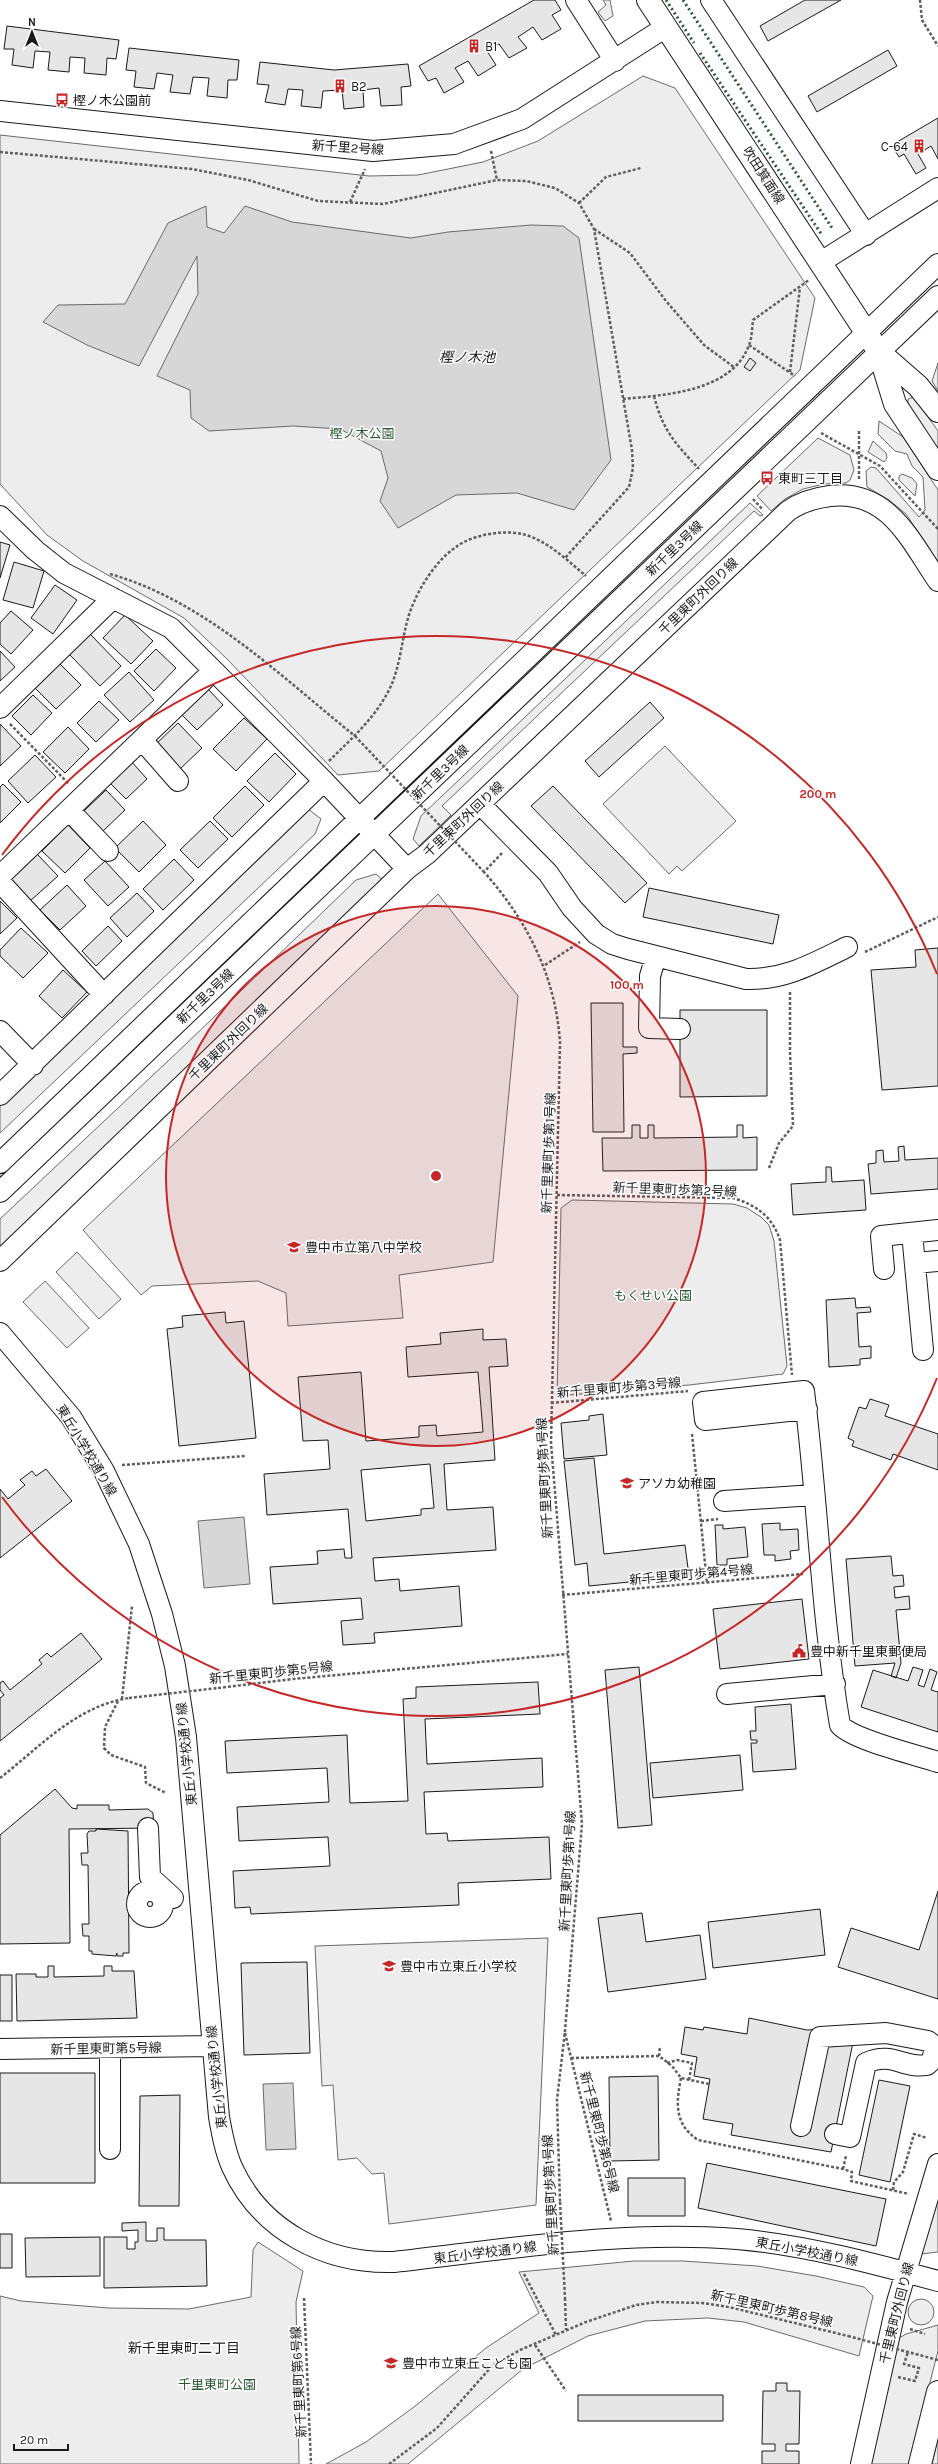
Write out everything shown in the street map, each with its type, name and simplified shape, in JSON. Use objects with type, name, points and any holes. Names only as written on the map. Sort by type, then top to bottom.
[{"type":"main road","name":"吹田箕面線","points":[[648,0],[815,271],[866,333],[879,352],[918,386],[938,411]]},
{"type":"main road","name":"吹田箕面線","points":[[879,352],[895,404],[938,469]]},
{"type":"main road","points":[[920,2464],[938,2392]]},
{"type":"street","points":[[576,0],[615,60]]},
{"type":"street","points":[[711,0],[866,235]]},
{"type":"street","name":"新千里2号線","points":[[0,111],[380,150],[454,144],[515,121],[666,27]]},
{"type":"street","points":[[815,271],[866,235],[938,188]]},
{"type":"street","name":"新千里3号線","points":[[0,1163],[358,818],[938,264]]},
{"type":"street","name":"新千里3号線","points":[[0,1192],[938,296]]},
{"type":"street","name":"千里東町外回り線","points":[[0,1261],[407,869],[427,854],[788,511],[811,499],[836,496],[858,496],[877,504],[893,518],[938,581]]},
{"type":"street","points":[[0,516],[35,550],[64,573],[171,628],[213,671],[324,773],[358,818],[407,869]]},
{"type":"street","points":[[3,713],[113,598]]},
{"type":"street","points":[[0,876],[142,741],[213,671]]},
{"type":"street","points":[[142,741],[178,781]]},
{"type":"street","points":[[0,1095],[104,995],[324,773]]},
{"type":"street","points":[[76,804],[108,852]]},
{"type":"street","points":[[480,804],[548,873],[572,908],[596,934],[612,944],[746,979],[766,979],[790,974],[846,947]]},
{"type":"street","points":[[0,882],[104,995]]},
{"type":"street","points":[[656,956],[650,976],[649,1028],[680,1029]]},
{"type":"street","points":[[0,1031],[33,1064]]},
{"type":"street","points":[[884,1269],[881,1236],[938,1230]]},
{"type":"street","points":[[912,1233],[923,1350]]},
{"type":"street","points":[[915,1263],[938,1261]]},
{"type":"street","name":"東丘小学校通り線","points":[[0,1333],[71,1418],[104,1471],[139,1544],[162,1614],[181,1698],[190,1777],[198,1896],[219,2117],[232,2168],[247,2194],[265,2216],[285,2232],[310,2246],[350,2260],[375,2263],[615,2238],[693,2237],[760,2242],[812,2250],[938,2281]]},
{"type":"street","points":[[748,1407],[806,1409],[822,1572],[839,1720],[842,1728],[863,1738],[938,1762]]},
{"type":"street","points":[[721,1502],[814,1495]]},
{"type":"street","points":[[727,1694],[835,1684]]},
{"type":"street","points":[[148,1828],[150,1877],[140,1897],[148,1891],[158,1894],[167,1905]]},
{"type":"street","points":[[150,1877],[167,1905]]},
{"type":"street","points":[[167,1905],[198,1896]]},
{"type":"street","points":[[801,2126],[820,2037],[886,2033],[928,2041],[936,2048],[932,2060],[927,2065],[912,2065],[888,2057],[866,2062],[855,2073],[850,2137],[835,2134]]},
{"type":"street","name":"新千里東町第5号線","points":[[0,2048],[212,2046]]},
{"type":"street","points":[[110,2048],[102,2094],[110,2149]]},
{"type":"street","name":"千里東町外回り線","points":[[861,2464],[905,2272],[938,2164]]},
{"type":"path","points":[[920,0],[922,20],[938,46]]},
{"type":"path","points":[[491,151],[497,180]]},
{"type":"path","points":[[0,152],[192,169],[248,180],[318,201],[383,204],[497,180],[526,181],[555,188],[579,203],[594,229],[632,450],[633,468],[629,487],[565,558]]},
{"type":"path","points":[[579,203],[606,177],[641,168]]},
{"type":"path","points":[[350,202],[366,169]]},
{"type":"path","points":[[594,229],[630,253],[666,300],[704,345],[735,368]]},
{"type":"path","points":[[623,399],[654,396],[701,387],[735,368],[749,345],[753,320],[800,286],[815,271]]},
{"type":"path","points":[[790,372],[800,286]]},
{"type":"path","points":[[749,345],[800,379]]},
{"type":"path","points":[[654,396],[661,421],[673,441],[702,472]]},
{"type":"path","points":[[817,431],[859,454],[886,472],[938,529]]},
{"type":"path","points":[[858,496],[859,431]]},
{"type":"path","points":[[751,497],[766,512]]},
{"type":"path","points":[[324,773],[376,712],[389,691],[400,660],[413,602],[431,572],[456,546],[480,536],[502,533],[526,535],[546,544],[589,578]]},
{"type":"path","name":"新千里東町歩第1号線","points":[[107,573],[135,581],[183,604],[226,633],[355,736],[484,872],[514,909],[545,965],[557,1013],[560,1043],[557,1195],[550,1403],[551,1443],[562,1595],[582,1824],[565,2031],[557,2100],[566,2330]]},
{"type":"path","points":[[3,713],[76,804]]},
{"type":"path","points":[[484,872],[497,859]]},
{"type":"path","points":[[769,1168],[779,1143],[793,1126],[790,1052],[791,987]]},
{"type":"path","name":"新千里東町歩第2号線","points":[[557,1195],[733,1198],[748,1203],[762,1211],[773,1224],[780,1240],[792,1376]]},
{"type":"path","name":"新千里東町歩第3号線","points":[[550,1403],[688,1390],[688,1396]]},
{"type":"path","points":[[692,1427],[707,1582]]},
{"type":"path","points":[[115,1465],[245,1456]]},
{"type":"path","points":[[697,1486],[721,1502],[701,1521]]},
{"type":"path","name":"新千里東町歩第4号線","points":[[562,1595],[822,1572]]},
{"type":"path","points":[[122,1699],[132,1606]]},
{"type":"path","name":"新千里東町歩第5号線","points":[[0,1778],[80,1714],[122,1699],[292,1679],[568,1654]]},
{"type":"path","points":[[118,1701],[105,1727],[104,1748],[111,1755],[145,1767],[146,1783],[166,1793]]},
{"type":"path","name":"新千里東町歩第6号線","points":[[565,2031],[615,2238]]},
{"type":"path","points":[[659,2056],[660,2046]]},
{"type":"path","points":[[571,2058],[659,2056],[681,2078],[709,2084]]},
{"type":"path","points":[[667,2063],[677,2060],[692,2062],[689,2080]]},
{"type":"path","points":[[681,2078],[677,2099],[678,2115],[686,2130],[698,2140],[843,2169],[852,2172],[851,2181],[909,2194]]},
{"type":"path","points":[[893,2190],[894,2182],[903,2172],[914,2134],[927,2138]]},
{"type":"path","points":[[524,2274],[556,2335]]},
{"type":"path","name":"新千里東町第6号線","points":[[304,2298],[311,2464]]},
{"type":"path","name":"新千里東町歩第8号線","points":[[388,2464],[437,2428],[492,2366],[566,2330],[636,2305],[678,2302],[729,2307],[938,2360]]},
{"type":"path","points":[[535,2345],[566,2391]]},
{"type":"path","points":[[904,2364],[919,2368],[915,2381],[907,2379]]},
{"type":"shaded area","points":[[603,0],[610,0],[613,16],[605,21],[598,12],[606,5]]},
{"type":"shaded area","name":"樫ノ木公園","points":[[643,76],[675,88],[815,298],[800,370],[379,771],[338,775],[227,659],[184,618],[83,561],[47,535],[0,484],[0,135],[369,176],[418,175],[483,162],[538,141]]},
{"type":"shaded area","points":[[938,363],[938,391],[932,381]]},
{"type":"shaded area","points":[[818,392],[820,396],[401,795],[399,792]]},
{"type":"shaded area","points":[[914,397],[938,431],[938,450],[908,403],[908,399]]},
{"type":"shaded area","points":[[879,421],[903,437],[938,490],[938,562],[906,514],[889,500],[867,487],[866,471],[871,467],[876,468],[919,517],[925,510],[923,477],[912,466],[907,454],[895,451],[878,434]]},
{"type":"shaded area","points":[[818,438],[850,455],[854,470],[850,480],[846,483],[824,484],[803,489],[785,499],[771,511],[757,496]]},
{"type":"shaded area","points":[[873,441],[886,453],[887,458],[884,462],[868,452]]},
{"type":"shaded area","points":[[902,474],[912,478],[917,484],[915,496],[899,480],[899,476]]},
{"type":"shaded area","points":[[750,503],[763,515],[760,516],[754,511],[442,806],[451,815],[419,846],[413,839],[421,816]]},
{"type":"shaded area","points":[[665,746],[736,821],[682,871],[677,866],[669,874],[603,804]]},
{"type":"shaded area","points":[[307,808],[321,819],[315,834],[0,1133],[0,1106]]},
{"type":"shaded area","points":[[333,855],[336,859],[0,1181],[0,1173]]},
{"type":"shaded area","points":[[376,874],[383,880],[0,1246],[0,1219],[186,1044],[356,880]]},
{"type":"shaded area","points":[[438,894],[518,996],[493,1262],[399,1275],[403,1318],[288,1326],[286,1293],[258,1281],[152,1286],[141,1295],[83,1230]]},
{"type":"shaded area","name":"もくせい公園","points":[[572,1200],[733,1204],[747,1208],[761,1217],[769,1225],[774,1241],[787,1366],[783,1374],[689,1385],[557,1396],[561,1208]]},
{"type":"shaded area","points":[[77,1252],[121,1299],[99,1319],[56,1272]]},
{"type":"shaded area","points":[[45,1281],[89,1328],[67,1348],[23,1302]]},
{"type":"shaded area","points":[[548,1938],[536,2205],[389,2224],[384,2173],[372,2174],[357,2158],[338,2160],[333,2085],[322,2086],[315,1946]]},
{"type":"shaded area","points":[[938,2200],[938,2252],[921,2254]]},
{"type":"shaded area","name":"千里東町公園","points":[[258,2242],[303,2271],[296,2302],[299,2464],[0,2464],[0,2296],[21,2301],[109,2308],[189,2309],[251,2297],[253,2250]]},
{"type":"shaded area","points":[[634,2261],[683,2261],[757,2266],[816,2276],[864,2287],[873,2296],[859,2356],[744,2322],[708,2318],[645,2321],[588,2336],[523,2369],[408,2464],[326,2464],[366,2442],[414,2407],[486,2348],[539,2313],[519,2272]]},
{"type":"shaded area","points":[[921,2299],[930,2303],[934,2312],[930,2321],[921,2325],[912,2321],[908,2312],[912,2303]]},
{"type":"shaded area","points":[[938,2325],[938,2351],[909,2464],[870,2464],[899,2338],[906,2334]]},
{"type":"shaded area","points":[[938,2438],[938,2464],[932,2464],[937,2442]]},
{"type":"water","name":"樫ノ木池","points":[[206,206],[207,227],[224,233],[245,206],[292,222],[411,238],[448,232],[531,225],[563,226],[579,238],[611,460],[574,510],[517,493],[456,495],[398,528],[380,501],[388,478],[381,451],[340,429],[293,426],[209,431],[191,418],[190,390],[157,376],[198,294],[197,256],[139,366],[87,345],[43,322],[58,305],[125,304],[168,223]]},
{"type":"water","points":[[244,1517],[250,1584],[204,1588],[198,1521]]},
{"type":"water","points":[[293,2083],[296,2149],[266,2150],[263,2084]]},
{"type":"building","name":"B1","points":[[534,0],[555,0],[561,10],[552,15],[561,29],[542,40],[533,27],[518,37],[527,48],[509,58],[499,44],[487,51],[496,65],[478,76],[468,61],[455,68],[464,82],[444,93],[436,78],[428,81],[419,66]]},
{"type":"building","points":[[805,0],[841,0],[768,41],[760,26]]},
{"type":"building","points":[[7,26],[119,40],[116,59],[107,58],[106,75],[84,73],[85,58],[70,57],[69,72],[48,70],[50,52],[35,51],[33,68],[12,65],[14,49],[4,49]]},
{"type":"building","points":[[129,48],[239,60],[237,80],[228,80],[227,98],[207,96],[209,78],[193,77],[190,94],[170,92],[173,75],[157,73],[154,89],[134,87],[136,71],[126,70]]},
{"type":"building","points":[[888,50],[897,66],[817,112],[808,96]]},
{"type":"building","name":"B2","points":[[260,62],[334,70],[408,64],[411,86],[401,87],[402,105],[381,106],[379,88],[363,90],[364,107],[344,109],[342,90],[323,91],[321,108],[301,106],[303,90],[288,89],[285,105],[265,102],[269,85],[257,84]]},
{"type":"building","name":"C-64","points":[[938,118],[938,159],[931,146],[918,154],[926,168],[916,174],[904,154],[899,157],[894,149],[900,146],[897,142]]},
{"type":"building","points":[[750,358],[756,363],[750,371],[744,367]]},
{"type":"building","points":[[0,542],[10,545],[0,578]]},
{"type":"building","points":[[14,562],[44,571],[33,608],[3,600]]},
{"type":"building","points":[[55,585],[77,600],[53,634],[31,618]]},
{"type":"building","points":[[11,611],[33,630],[11,654],[0,644],[0,623]]},
{"type":"building","points":[[125,615],[153,641],[131,664],[103,638]]},
{"type":"building","points":[[90,634],[121,666],[100,686],[69,654]]},
{"type":"building","points":[[156,649],[176,668],[154,691],[134,671]]},
{"type":"building","points":[[0,651],[15,667],[0,681]]},
{"type":"building","points":[[60,664],[81,685],[56,709],[35,688]]},
{"type":"building","points":[[129,672],[154,700],[130,722],[104,695]]},
{"type":"building","points":[[208,689],[223,705],[197,730],[181,714]]},
{"type":"building","points":[[33,695],[52,713],[31,735],[12,716]]},
{"type":"building","points":[[99,701],[119,720],[96,742],[77,723]]},
{"type":"building","points":[[650,702],[664,718],[599,777],[585,761]]},
{"type":"building","points":[[244,718],[267,739],[236,771],[213,749]]},
{"type":"building","points":[[178,723],[202,748],[179,770],[155,745]]},
{"type":"building","points":[[0,724],[21,746],[0,766]]},
{"type":"building","points":[[68,727],[89,749],[65,773],[43,752]]},
{"type":"building","points":[[275,753],[296,774],[269,802],[247,781]]},
{"type":"building","points":[[35,755],[56,777],[28,803],[8,781]]},
{"type":"building","points":[[130,760],[147,779],[126,799],[108,781]]},
{"type":"building","points":[[3,784],[21,802],[0,823],[0,787]]},
{"type":"building","points":[[245,786],[264,805],[232,837],[213,818]]},
{"type":"building","points":[[553,786],[647,883],[625,903],[531,806]]},
{"type":"building","points":[[106,790],[125,810],[103,831],[84,811]]},
{"type":"building","points":[[143,821],[166,845],[139,872],[115,848]]},
{"type":"building","points":[[210,821],[228,839],[198,868],[180,850]]},
{"type":"building","points":[[68,825],[90,848],[65,873],[42,851]]},
{"type":"building","points":[[37,854],[58,876],[30,901],[9,879]]},
{"type":"building","points":[[174,859],[194,880],[163,910],[143,889]]},
{"type":"building","points":[[105,861],[129,887],[108,906],[84,880]]},
{"type":"building","points":[[67,885],[86,906],[60,930],[40,910]]},
{"type":"building","points":[[649,888],[779,915],[773,944],[643,917]]},
{"type":"building","points":[[137,893],[154,911],[127,937],[110,918]]},
{"type":"building","points":[[0,901],[17,918],[0,934]]},
{"type":"building","points":[[108,926],[122,941],[96,966],[82,951]]},
{"type":"building","points":[[21,928],[48,953],[23,978],[0,956],[0,950]]},
{"type":"building","points":[[938,948],[938,1086],[882,1090],[871,970],[916,967],[915,950]]},
{"type":"building","points":[[63,970],[87,992],[62,1018],[39,996]]},
{"type":"building","points":[[591,1003],[623,1003],[623,1047],[637,1047],[637,1053],[623,1054],[624,1132],[593,1132]]},
{"type":"building","points":[[680,1010],[767,1010],[767,1096],[680,1097]]},
{"type":"building","points":[[632,1125],[640,1125],[640,1138],[648,1138],[648,1125],[654,1125],[654,1138],[737,1137],[737,1125],[743,1125],[743,1138],[757,1137],[757,1170],[603,1171],[602,1138],[632,1138]]},
{"type":"building","points":[[904,1146],[905,1160],[938,1158],[938,1189],[871,1194],[868,1164],[876,1163],[876,1151],[883,1150],[884,1162],[899,1161],[898,1147]]},
{"type":"building","points":[[826,1167],[831,1167],[832,1182],[864,1180],[866,1210],[793,1215],[791,1184],[826,1182]]},
{"type":"building","points":[[855,1298],[856,1308],[870,1307],[871,1312],[857,1313],[859,1347],[871,1346],[871,1358],[860,1359],[860,1365],[829,1367],[826,1300]]},
{"type":"building","points":[[225,1312],[226,1323],[244,1321],[256,1438],[179,1446],[167,1329],[183,1327],[182,1316]]},
{"type":"building","points":[[483,1329],[483,1340],[506,1339],[508,1366],[489,1367],[495,1460],[444,1464],[447,1510],[493,1507],[496,1550],[373,1558],[375,1581],[399,1579],[400,1591],[459,1586],[462,1626],[374,1633],[375,1643],[343,1645],[341,1621],[363,1619],[361,1598],[273,1604],[270,1567],[318,1564],[317,1551],[344,1549],[345,1558],[352,1558],[348,1509],[267,1515],[264,1474],[330,1469],[328,1440],[303,1441],[298,1377],[361,1372],[366,1441],[419,1437],[419,1426],[436,1425],[437,1436],[483,1432],[478,1372],[408,1377],[406,1347],[441,1344],[440,1333]],"holes":[[[430,1464],[434,1508],[421,1509],[421,1515],[366,1521],[361,1470]]]},
{"type":"building","points":[[870,1399],[889,1405],[885,1416],[938,1434],[938,1470],[893,1454],[891,1460],[852,1446],[854,1441],[848,1438],[859,1407],[866,1409]]},
{"type":"building","points":[[603,1414],[607,1455],[564,1459],[561,1423],[589,1420],[589,1416]]},
{"type":"building","points":[[594,1458],[604,1554],[685,1545],[689,1576],[589,1586],[587,1563],[575,1565],[564,1461]]},
{"type":"building","points":[[46,1469],[72,1501],[0,1558],[0,1489],[8,1499],[25,1485],[20,1480],[32,1471],[36,1476]]},
{"type":"building","points":[[780,1523],[780,1530],[798,1529],[799,1550],[790,1551],[791,1559],[775,1561],[775,1555],[764,1555],[762,1524]]},
{"type":"building","points":[[715,1525],[723,1525],[723,1529],[745,1527],[748,1557],[727,1559],[727,1565],[717,1565]]},
{"type":"building","points":[[891,1556],[893,1576],[903,1575],[904,1586],[894,1587],[895,1598],[909,1596],[910,1609],[896,1610],[901,1663],[896,1678],[891,1676],[895,1663],[855,1666],[846,1559]]},
{"type":"building","points":[[802,1599],[809,1659],[720,1669],[713,1609]]},
{"type":"building","points":[[81,1633],[102,1659],[0,1741],[0,1698],[4,1695],[0,1690],[0,1683],[3,1681],[10,1690],[42,1664],[39,1660],[47,1653],[51,1657]]},
{"type":"building","points":[[639,1667],[652,1825],[618,1828],[605,1670]]},
{"type":"building","points":[[913,1667],[923,1670],[918,1685],[924,1687],[930,1669],[937,1672],[931,1690],[938,1692],[938,1732],[861,1707],[873,1670],[908,1681]]},
{"type":"building","points":[[538,1682],[540,1714],[425,1719],[427,1764],[542,1758],[543,1787],[424,1792],[426,1834],[447,1833],[448,1841],[549,1837],[551,1879],[458,1883],[459,1905],[251,1914],[250,1907],[235,1908],[233,1871],[330,1866],[328,1837],[239,1841],[237,1807],[329,1802],[327,1768],[227,1773],[225,1741],[347,1735],[350,1803],[408,1801],[403,1699],[416,1698],[416,1687]]},
{"type":"building","points":[[791,1704],[796,1769],[753,1772],[751,1743],[757,1743],[757,1740],[751,1740],[750,1731],[756,1731],[755,1707]]},
{"type":"building","points":[[740,1755],[743,1790],[653,1798],[650,1763]]},
{"type":"building","points":[[55,1789],[72,1808],[77,1809],[77,1805],[109,1805],[109,1810],[148,1809],[153,1813],[154,1828],[69,1829],[70,1943],[0,1944],[0,1835]]},
{"type":"building","points":[[96,1829],[128,1831],[129,1953],[123,1953],[123,1956],[117,1956],[117,1953],[116,1956],[92,1954],[92,1951],[89,1951],[89,1936],[83,1936],[82,1924],[89,1924],[88,1865],[82,1865],[81,1853],[88,1853],[87,1834],[89,1831],[96,1831]]},
{"type":"building","points":[[938,1891],[938,1999],[838,1967],[851,1928],[919,1950]]},
{"type":"building","points":[[820,1909],[825,1955],[713,1968],[708,1922]]},
{"type":"building","points":[[642,1913],[646,1942],[700,1935],[706,1979],[608,1992],[598,1918]]},
{"type":"building","points":[[307,1962],[310,2053],[244,2055],[241,1963]]},
{"type":"building","points":[[48,1966],[54,1966],[54,1977],[104,1976],[104,1966],[112,1966],[112,1971],[134,1971],[137,2018],[17,2021],[16,1974],[36,1974],[36,1977],[48,1977]]},
{"type":"building","points":[[0,1975],[12,1975],[12,2021],[0,2021]]},
{"type":"building","points":[[749,2018],[807,2030],[827,2029],[853,2042],[831,2152],[731,2135],[733,2124],[703,2119],[710,2079],[694,2076],[697,2057],[681,2054],[685,2027],[703,2030],[704,2027],[747,2034]]},
{"type":"building","points":[[0,2073],[95,2073],[95,2183],[0,2183]]},
{"type":"building","points":[[658,2076],[659,2160],[610,2161],[609,2077]]},
{"type":"building","points":[[879,2080],[910,2086],[890,2182],[859,2175]]},
{"type":"building","points":[[180,2095],[179,2206],[139,2206],[140,2096]]},
{"type":"building","points":[[707,2163],[886,2199],[876,2246],[698,2208]]},
{"type":"building","points":[[628,2178],[685,2178],[685,2216],[628,2216]]},
{"type":"building","points":[[146,2222],[146,2241],[157,2241],[157,2228],[164,2228],[164,2240],[206,2240],[207,2286],[104,2288],[104,2237],[127,2237],[127,2249],[135,2249],[135,2242],[138,2242],[138,2230],[122,2231],[122,2223]]},
{"type":"building","points":[[0,2234],[12,2234],[12,2268],[0,2268]]},
{"type":"building","points":[[100,2237],[100,2276],[26,2277],[25,2238]]},
{"type":"building","points":[[776,2383],[787,2383],[787,2391],[800,2391],[799,2444],[786,2444],[786,2451],[799,2451],[799,2464],[762,2464],[762,2451],[775,2451],[775,2444],[762,2444],[763,2391],[776,2391]]},
{"type":"building","points":[[578,2395],[723,2395],[723,2421],[578,2421]]},
{"type":"hedge","points":[[666,0],[694,43]]},
{"type":"hedge","points":[[683,0],[832,228]]},
{"type":"hedge","points":[[700,53],[822,235]]},
{"type":"place","name":"B1","points":[[474,46]]},
{"type":"place","name":"B2","points":[[340,86]]},
{"type":"place","name":"樫ノ木公園前","points":[[62,100]]},
{"type":"place","name":"C-64","points":[[919,146]]},
{"type":"place","name":"東町三丁目","points":[[767,478]]},
{"type":"place","name":"豊中市立第八中学校","points":[[294,1247]]},
{"type":"place","name":"アソカ幼稚園","points":[[627,1483]]},
{"type":"place","name":"豊中新千里東郵便局","points":[[799,1651]]},
{"type":"place","name":"豊中市立東丘小学校","points":[[389,1966]]},
{"type":"place","name":"豊中市立東丘こども園","points":[[391,2363]]},
{"type":"district","name":"新千里東町二丁目","points":[[184,2348]]}]
